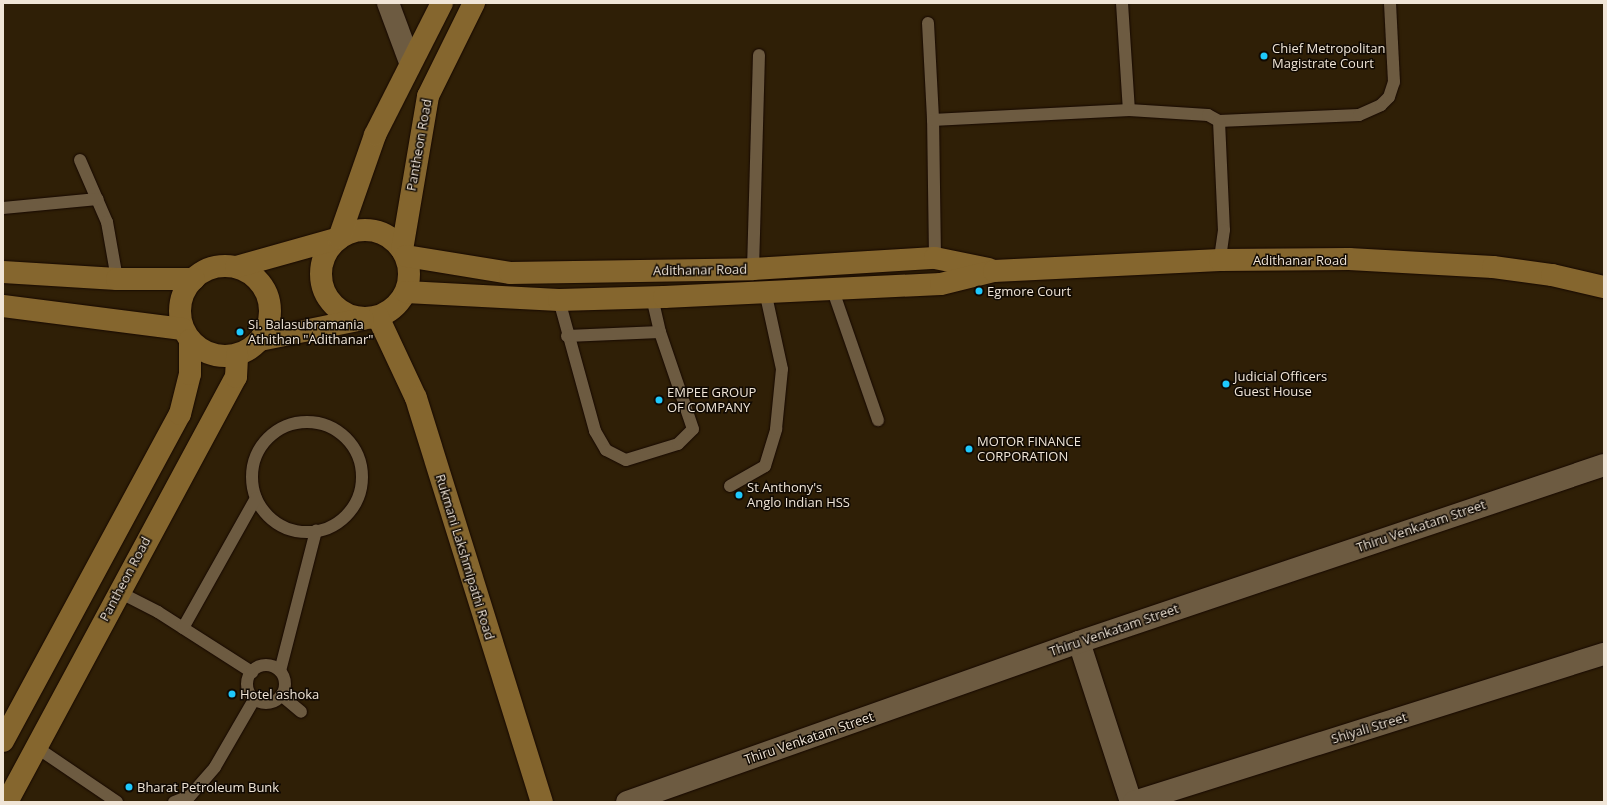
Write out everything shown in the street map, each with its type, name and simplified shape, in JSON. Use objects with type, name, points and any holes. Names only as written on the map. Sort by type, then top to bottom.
[{"type":"main road","points":[[374,317],[342,312],[324,290],[322,261],[340,238],[370,148],[410,62],[442,3]]},
{"type":"main road","name":"Pantheon Road","points":[[404,253],[428,96],[474,3]]},
{"type":"main road","points":[[3,272],[118,279],[194,279],[221,266],[236,267],[367,230],[387,236],[404,253],[409,280],[406,292],[389,311],[374,317],[260,340],[237,355],[211,354],[187,334],[3,306]]},
{"type":"main road","name":"Adithanar Road","points":[[404,253],[510,273],[753,269],[935,258],[994,270]]},
{"type":"main road","name":"Adithanar Road","points":[[406,292],[559,300],[652,297],[941,284],[994,270],[1220,260],[1349,259],[1470,265],[1552,275],[1604,287]]},
{"type":"main road","points":[[236,267],[256,277],[269,296],[270,320],[260,340]]},
{"type":"main road","points":[[3,741],[180,414],[190,374],[187,334],[180,302],[194,279]]},
{"type":"main road","name":"Rukmani Lakshmipathi Road","points":[[374,317],[416,398],[542,802]]},
{"type":"main road","name":"Pantheon Road","points":[[7,802],[118,591],[236,377],[237,355]]},
{"type":"street","points":[[388,3],[410,62]]},
{"type":"street","name":"Thiru Venkatam Street","points":[[627,802],[1079,642],[1604,465]]},
{"type":"street","points":[[1079,642],[1131,802]]},
{"type":"street","name":"Shiyali Street","points":[[1134,802],[1604,654]]},
{"type":"lane","points":[[1122,3],[1129,110]]},
{"type":"lane","points":[[932,120],[1129,110],[1208,115],[1219,121],[1359,115],[1381,105],[1389,97],[1394,82],[1390,3]]},
{"type":"lane","points":[[928,22],[935,258]]},
{"type":"lane","points":[[753,269],[758,55]]},
{"type":"lane","points":[[1219,121],[1224,230],[1220,260]]},
{"type":"lane","points":[[80,160],[107,222],[118,279]]},
{"type":"lane","points":[[3,208],[98,199]]},
{"type":"lane","points":[[832,288],[878,420]]},
{"type":"lane","points":[[730,486],[765,466],[776,429],[782,369],[765,291]]},
{"type":"lane","points":[[559,300],[567,336],[595,431],[606,450],[626,460],[678,444],[692,429],[660,332],[652,297]]},
{"type":"lane","points":[[567,336],[660,332]]},
{"type":"lane","points":[[305,421],[338,432],[351,444],[360,460],[362,479],[358,497],[348,513],[334,524],[316,531],[298,531],[280,525],[266,514],[256,498],[252,481],[253,463],[272,434],[305,421]]},
{"type":"lane","points":[[183,628],[256,498]]},
{"type":"lane","points":[[280,671],[269,665],[252,672],[248,683],[255,698],[266,702],[281,695],[285,683],[280,671],[316,531]]},
{"type":"lane","points":[[118,591],[183,628],[252,672]]},
{"type":"lane","points":[[281,695],[300,712]]},
{"type":"lane","points":[[174,802],[190,796],[215,767],[255,698]]},
{"type":"lane","points":[[36,747],[117,802]]},
{"type":"place","name":"Chief Metropolitan Magistrate Court","points":[[1264,56]]},
{"type":"place","name":"Egmore Court","points":[[979,291]]},
{"type":"place","name":"Si. Balasubramania Athithan \"Adithanar\"","points":[[240,332]]},
{"type":"place","name":"Judicial Officers Guest House","points":[[1226,384]]},
{"type":"place","name":"EMPEE GROUP OF COMPANY","points":[[659,400]]},
{"type":"place","name":"MOTOR FINANCE CORPORATION","points":[[969,449]]},
{"type":"place","name":"St Anthony's Anglo Indian HSS","points":[[739,495]]},
{"type":"place","name":"Hotel ashoka","points":[[232,694]]},
{"type":"place","name":"Bharat Petroleum Bunk","points":[[129,787]]}]
